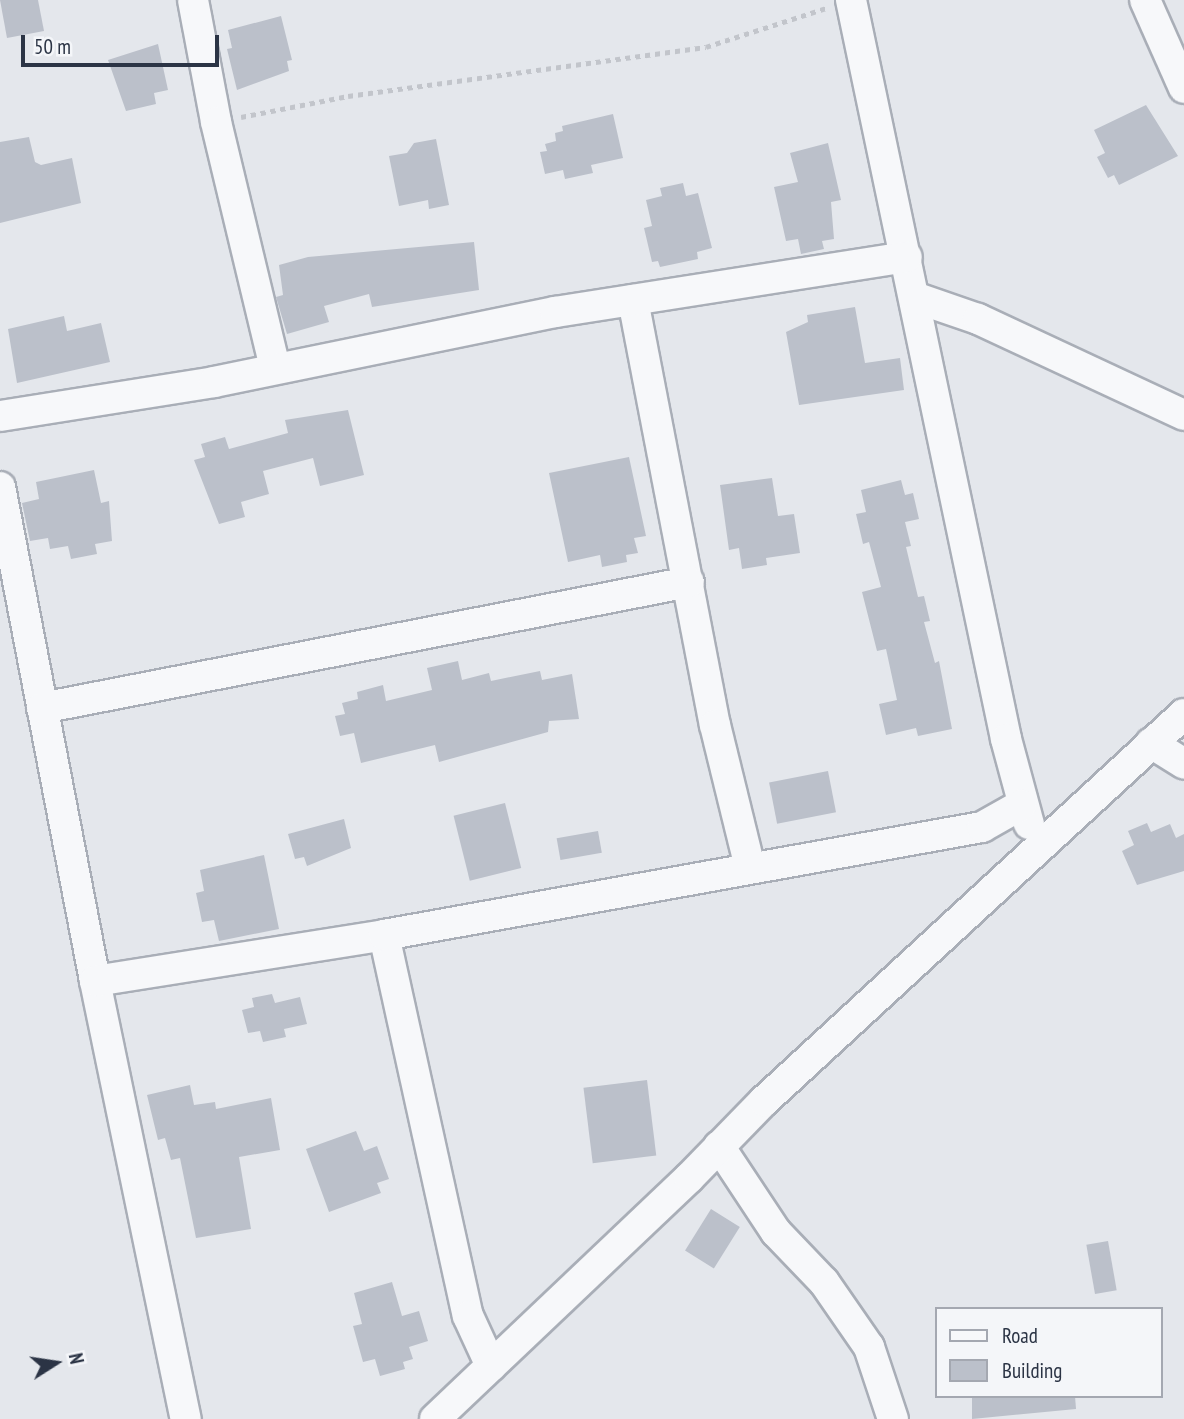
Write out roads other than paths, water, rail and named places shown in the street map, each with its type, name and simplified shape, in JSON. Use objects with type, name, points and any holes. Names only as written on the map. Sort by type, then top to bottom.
[{"type":"street","points":[[193,0],[216,122],[275,368]]},
{"type":"street","points":[[1145,0],[1184,88]]},
{"type":"street","points":[[851,1],[1021,805],[1040,847]]},
{"type":"street","points":[[0,416],[275,368],[633,300],[907,257]]},
{"type":"street","points":[[915,297],[978,319],[1184,415]]},
{"type":"street","points":[[633,300],[715,725],[750,867]]},
{"type":"street","points":[[0,487],[95,981],[186,1419]]},
{"type":"street","points":[[42,708],[689,582]]},
{"type":"street","points":[[435,1419],[719,1146],[1184,714]]},
{"type":"street","points":[[1151,743],[1184,764]]},
{"type":"street","points":[[95,981],[384,935],[982,827],[1021,805]]},
{"type":"street","points":[[384,935],[468,1316],[491,1366]]},
{"type":"street","points":[[719,1146],[776,1232],[824,1282],[869,1347],[892,1419]]}]
